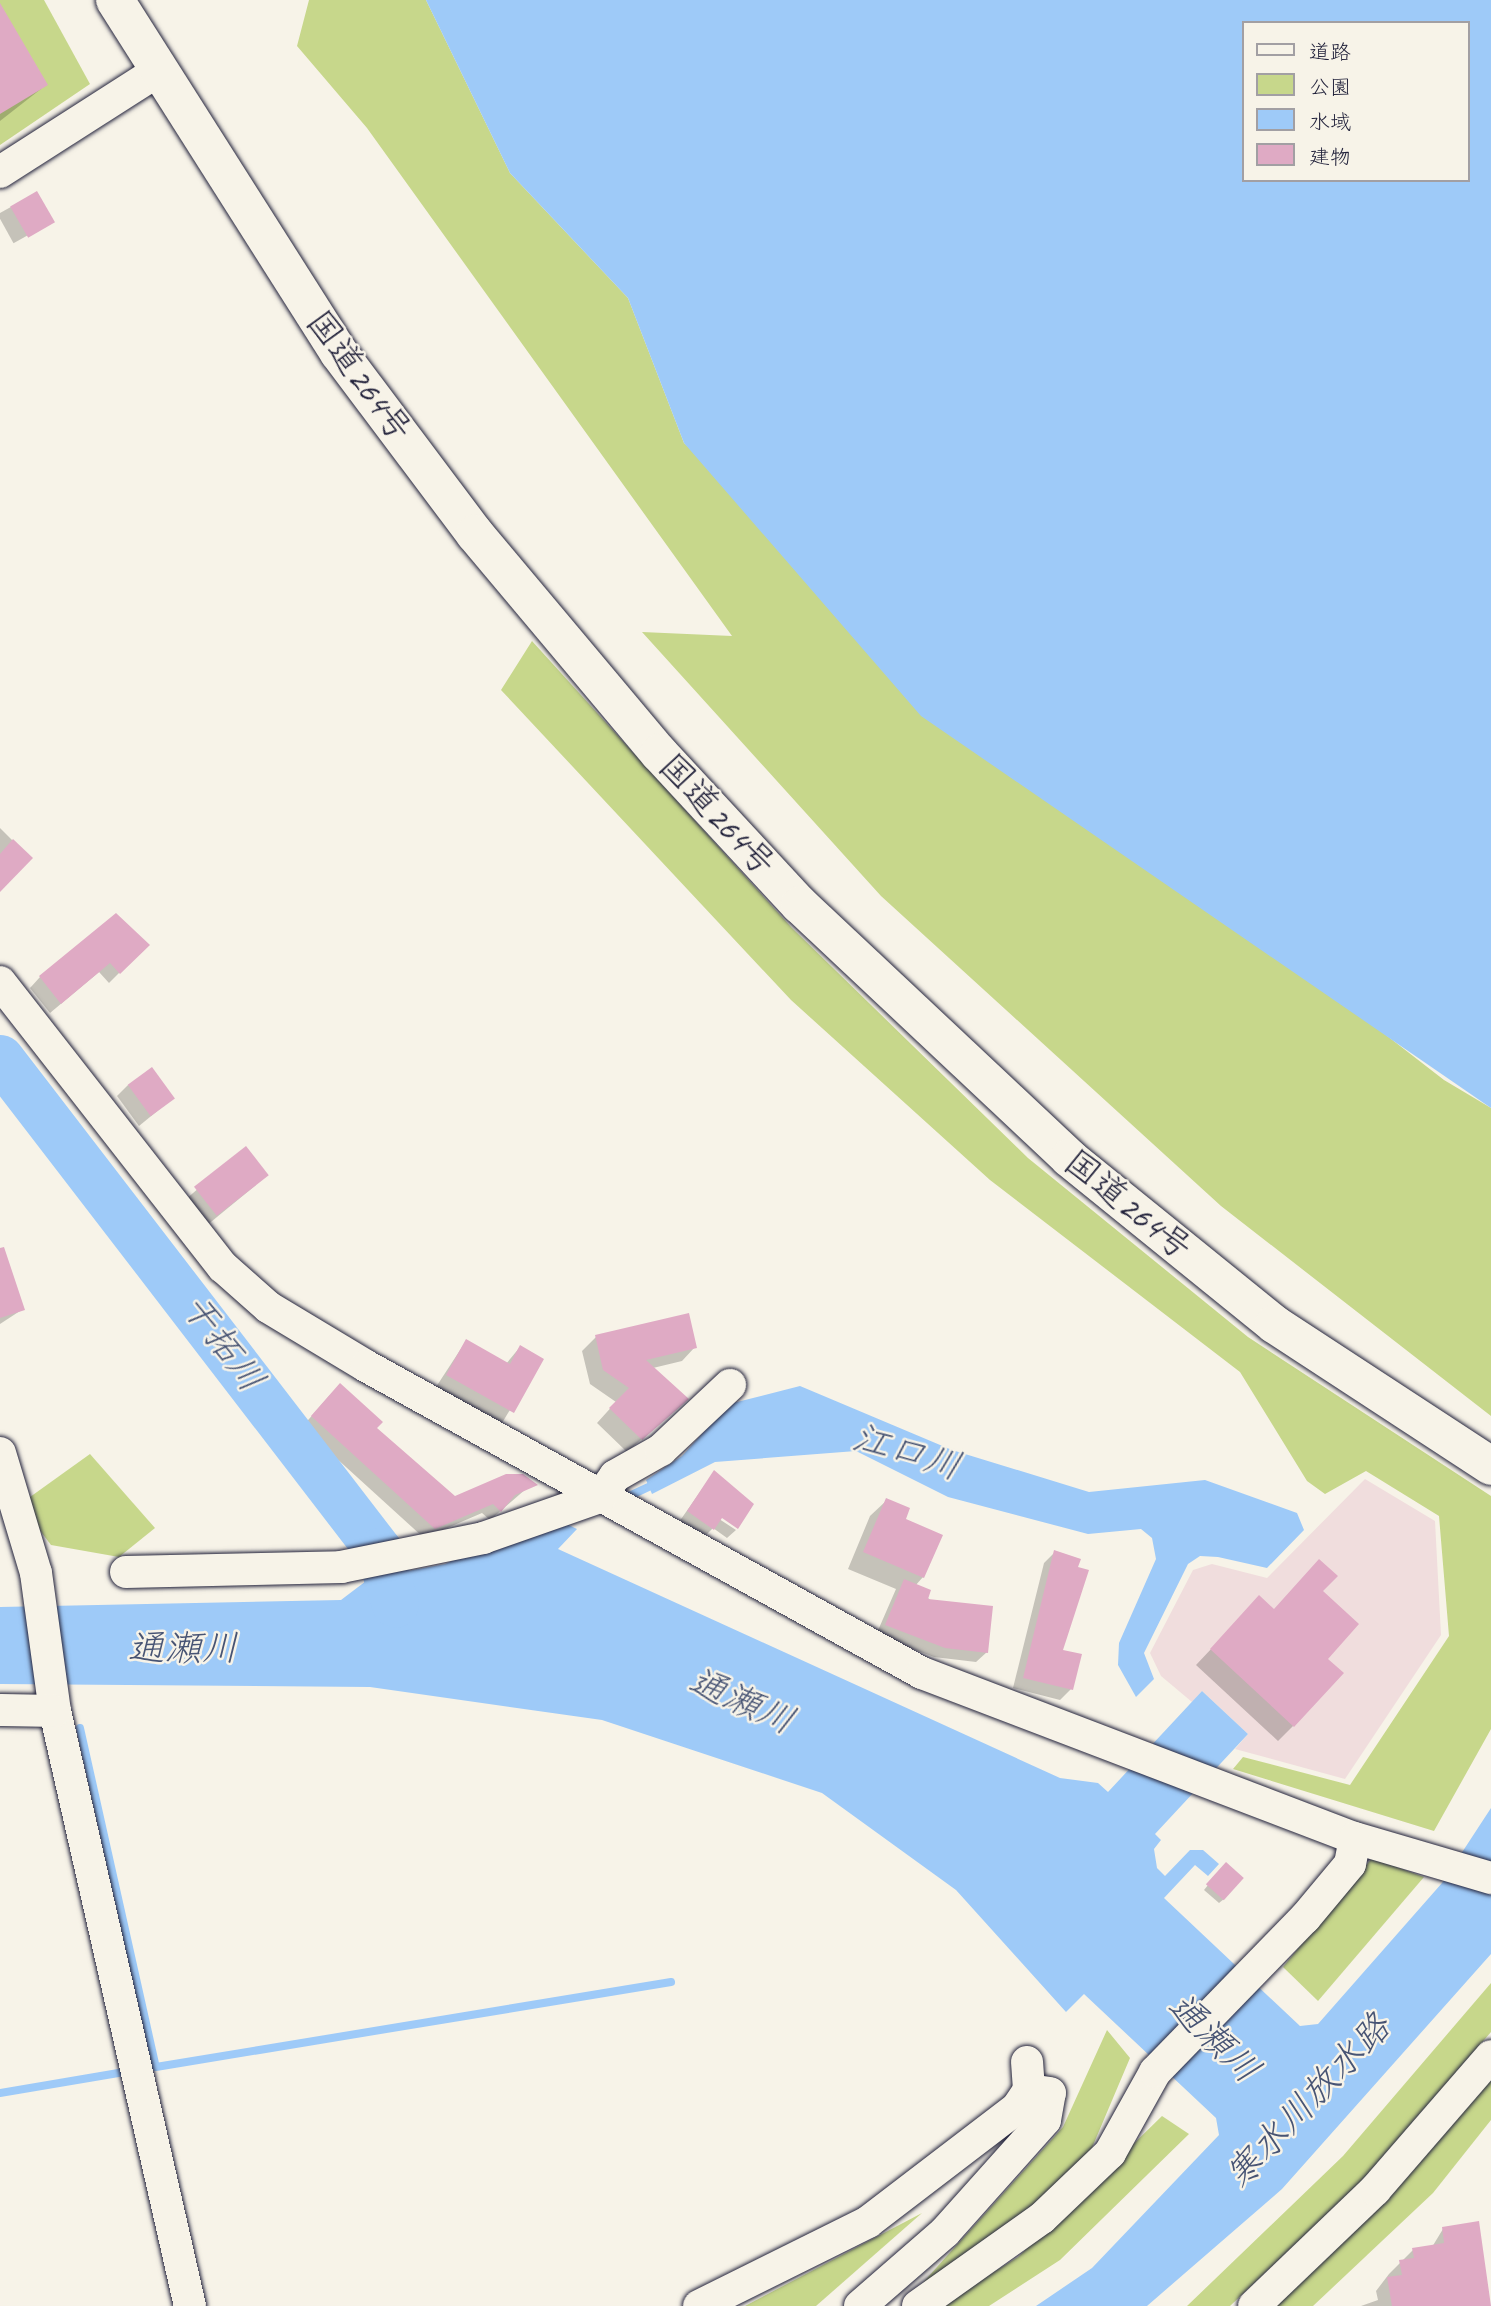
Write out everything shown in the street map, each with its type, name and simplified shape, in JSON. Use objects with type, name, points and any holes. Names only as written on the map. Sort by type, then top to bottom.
[{"type":"highway","name":"国道264号","points":[[115,0],[155,73],[339,353],[475,534],[659,753],[800,905],[1069,1158],[1274,1324],[1491,1466]]},
{"type":"street","points":[[0,172],[155,73]]},
{"type":"street","points":[[0,982],[161,1192],[223,1267],[268,1307],[612,1504],[922,1673],[1132,1756],[1366,1842],[1491,1878]]},
{"type":"street","points":[[612,1504],[615,1476],[661,1450],[730,1385]]},
{"type":"street","points":[[0,1453],[38,1590],[54,1707],[190,2306]]},
{"type":"street","points":[[126,1572],[341,1567],[426,1554],[612,1504]]},
{"type":"street","points":[[0,1710],[54,1707]]},
{"type":"street","points":[[918,2306],[1042,2218],[1110,2153],[1156,2072],[1350,1864],[1366,1842]]},
{"type":"street","points":[[1254,2306],[1375,2190],[1491,2056]]},
{"type":"street","points":[[699,2306],[868,2222],[1017,2108],[1028,2076],[1049,2093],[1045,2120],[945,2232],[860,2306]]},
{"type":"shaded area","points":[[1365,1479],[1435,1521],[1441,1635],[1345,1779],[1235,1749],[1248,1734],[1202,1691],[1192,1702],[1161,1676],[1150,1653],[1193,1570],[1212,1564],[1267,1578]]},
{"type":"green space","points":[[0,0],[44,0],[90,84],[0,145]]},
{"type":"green space","points":[[309,0],[426,0],[510,173],[628,298],[684,443],[1324,987],[1444,1080],[1491,1108],[1491,1416],[1221,1206],[881,896],[642,632],[732,636],[367,128],[297,46]]},
{"type":"green space","points":[[532,641],[792,928],[1028,1158],[1248,1337],[1491,1496],[1491,1729],[1434,1831],[1233,1769],[1243,1757],[1350,1785],[1449,1636],[1439,1516],[1366,1471],[1325,1494],[1307,1481],[1240,1372],[990,1180],[791,1000],[501,690]]},
{"type":"green space","points":[[90,1454],[155,1528],[119,1557],[51,1545],[32,1520],[30,1497]]},
{"type":"green space","points":[[1372,1858],[1424,1877],[1318,2001],[1283,1967]]},
{"type":"green space","points":[[1491,1983],[1491,2032],[1360,2183],[1230,2306],[1187,2306],[1343,2156]]},
{"type":"green space","points":[[1107,2030],[1130,2058],[1091,2150],[1024,2215],[910,2297],[1063,2127]]},
{"type":"green space","points":[[1491,2073],[1491,2120],[1433,2193],[1313,2306],[1271,2306]]},
{"type":"green space","points":[[1162,2116],[1189,2134],[1060,2260],[989,2306],[939,2306],[1018,2257]]},
{"type":"green space","points":[[922,2213],[816,2306],[745,2306]]},
{"type":"water","points":[[426,0],[1491,0],[1491,1108],[921,716],[684,443],[628,298],[510,173]]},
{"type":"water","points":[[800,1386],[952,1450],[1089,1492],[1205,1480],[1297,1513],[1304,1530],[1267,1568],[1218,1557],[1200,1556],[1188,1564],[1144,1653],[1154,1679],[1136,1697],[1118,1665],[1119,1643],[1156,1559],[1152,1538],[1141,1529],[1088,1534],[948,1497],[856,1451],[715,1462],[652,1494],[646,1480],[682,1456],[729,1404]]},
{"type":"water","points":[[550,1516],[577,1529],[558,1549],[1060,1778],[1098,1783],[1108,1792],[1202,1691],[1248,1734],[1155,1834],[1161,1840],[1154,1849],[1157,1868],[1165,1876],[1190,1850],[1203,1850],[1219,1864],[1208,1876],[1195,1865],[1164,1898],[1300,2026],[1318,2024],[1442,1883],[1491,1808],[1491,1954],[1282,2189],[1147,2306],[1036,2306],[1092,2268],[1219,2135],[1216,2118],[1084,1994],[1066,2012],[956,1890],[822,1793],[602,1720],[370,1687],[0,1684],[0,1607],[341,1600],[370,1578],[445,1564]]},
{"type":"building","points":[[0,3],[48,85],[0,114]]},
{"type":"building","points":[[37,191],[55,222],[28,238],[10,207]]},
{"type":"building","points":[[13,839],[33,858],[0,892],[0,854]]},
{"type":"building","points":[[116,913],[150,945],[120,974],[110,963],[61,1004],[39,976]]},
{"type":"building","points":[[152,1067],[175,1099],[151,1116],[128,1085]]},
{"type":"building","points":[[246,1146],[269,1175],[217,1216],[194,1187]]},
{"type":"building","points":[[4,1247],[25,1310],[0,1318],[0,1248]]},
{"type":"building","points":[[689,1313],[697,1348],[646,1360],[689,1399],[642,1440],[609,1408],[629,1388],[603,1370],[595,1335]]},
{"type":"building","points":[[466,1339],[510,1364],[520,1345],[544,1359],[514,1413],[446,1375]]},
{"type":"building","points":[[340,1383],[383,1422],[377,1428],[455,1496],[506,1474],[523,1474],[538,1485],[515,1495],[501,1512],[493,1504],[435,1529],[311,1416]]},
{"type":"building","points":[[714,1470],[754,1504],[738,1529],[722,1518],[714,1530],[687,1511]]},
{"type":"building","points":[[886,1498],[910,1508],[906,1519],[943,1535],[924,1578],[863,1552]]},
{"type":"building","points":[[1054,1550],[1081,1559],[1078,1567],[1089,1570],[1063,1650],[1082,1654],[1073,1690],[1023,1678]]},
{"type":"building","points":[[1319,1559],[1338,1576],[1323,1591],[1359,1624],[1328,1659],[1344,1673],[1294,1727],[1210,1649],[1259,1595],[1274,1609]]},
{"type":"building","points":[[904,1579],[931,1590],[928,1599],[993,1606],[988,1653],[945,1648],[885,1625]]},
{"type":"building","points":[[1226,1862],[1244,1878],[1224,1900],[1206,1884]]},
{"type":"building","points":[[1479,2221],[1491,2306],[1392,2306],[1387,2277],[1402,2275],[1399,2260],[1414,2258],[1412,2248],[1444,2243],[1442,2227]]},
{"type":"waterway","name":"干拓川","points":[[0,1058],[379,1551],[395,1604]]},
{"type":"waterway","name":"江口川","points":[[625,1498],[657,1483]]},
{"type":"waterway","points":[[80,1728],[156,2067],[671,1982]]},
{"type":"waterway","points":[[0,2093],[124,2072]]},
{"type":"water label","name":"通瀬川","points":[[183,1648]]},
{"type":"water label","name":"通瀬川","points":[[742,1701]]},
{"type":"water label","name":"通瀬川","points":[[1214,2038]]},
{"type":"water label","name":"寒水川放水路","points":[[1308,2101]]}]
